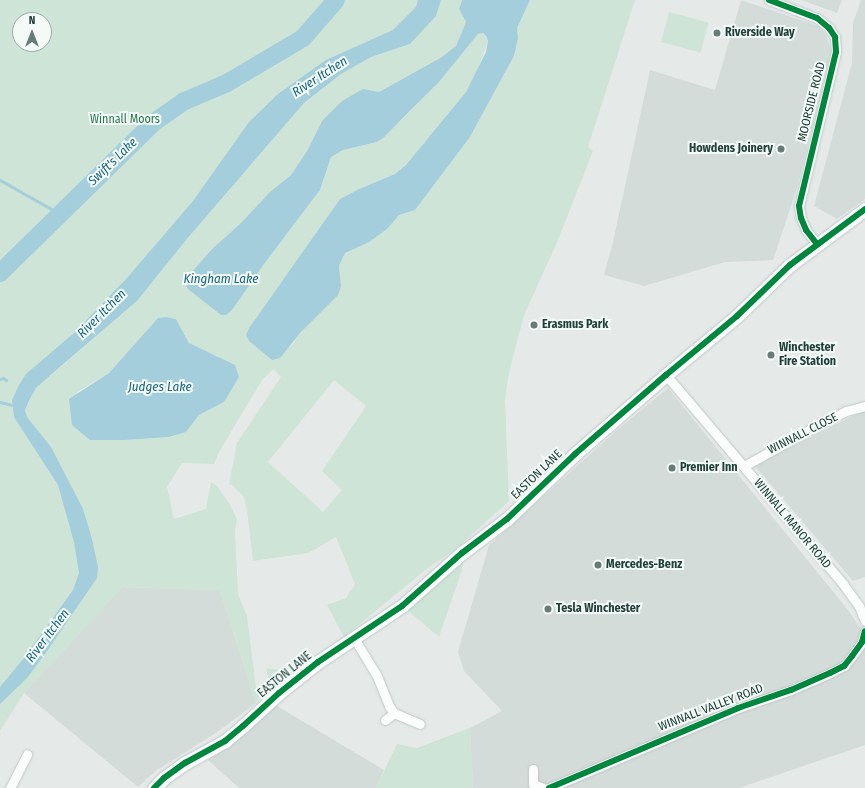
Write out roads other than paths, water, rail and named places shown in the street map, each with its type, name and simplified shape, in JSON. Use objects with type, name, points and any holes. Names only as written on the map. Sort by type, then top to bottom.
[{"type":"street","name":"MOORSIDE ROAD","points":[[769,0],[817,18],[829,28],[836,40],[836,52],[799,206],[801,218],[806,230],[817,244]]},
{"type":"street","name":"EASTON LANE","points":[[154,788],[164,778],[185,763],[216,746],[243,726],[292,682],[402,606],[462,553],[507,519],[575,454],[737,316],[790,265],[865,208]]},
{"type":"street","name":"WINNALL MANOR ROAD","points":[[666,375],[744,466],[859,606],[865,621]]},
{"type":"street","name":"WINNALL CLOSE","points":[[744,466],[809,430],[846,412],[865,406]]},
{"type":"street","name":"WINNALL VALLEY ROAD","points":[[549,788],[738,708],[791,690],[830,673],[844,666],[862,642],[865,631]]},
{"type":"street","points":[[354,638],[377,676],[389,706],[394,713],[420,724]]},
{"type":"street","points":[[385,720],[394,713]]},
{"type":"street","points":[[10,788],[27,754]]},
{"type":"street","points":[[533,769],[533,784],[544,788]]},
{"type":"water","name":"River Itchen","points":[[418,0],[441,0],[436,16],[410,44],[371,57],[341,74],[304,103],[186,240],[137,301],[36,388],[25,410],[27,417],[51,447],[83,509],[92,539],[98,567],[97,578],[27,678],[0,704],[0,687],[24,658],[73,590],[79,573],[74,542],[58,485],[14,417],[12,400],[19,385],[26,374],[74,333],[127,278],[193,201],[249,122],[278,94],[326,60],[393,30],[416,7]]},
{"type":"water","name":"Kingham Lake","points":[[462,0],[530,0],[517,28],[518,38],[514,56],[470,137],[415,210],[399,215],[387,229],[369,242],[345,253],[339,266],[341,286],[338,295],[301,332],[280,358],[272,360],[249,341],[246,335],[249,328],[340,199],[359,189],[395,174],[406,165],[466,92],[486,52],[488,41],[483,33],[478,34],[439,82],[383,138],[377,142],[343,150],[331,157],[320,190],[264,264],[232,310],[226,315],[221,315],[188,289],[184,281],[212,249],[241,223],[270,192],[291,175],[307,151],[322,121],[342,101],[363,89],[379,92],[442,57],[456,46],[466,22],[459,9]]},
{"type":"water","name":"Judges Lake","points":[[166,317],[176,319],[189,343],[235,365],[239,377],[224,402],[199,415],[186,432],[169,437],[125,440],[90,440],[72,425],[69,399],[109,373],[158,318]]},
{"type":"waterway","name":"Swift's Lake","points":[[0,273],[153,123],[185,101],[227,83],[303,38],[336,0]]},
{"type":"waterway","points":[[0,180],[60,214]]},
{"type":"waterway","points":[[0,379],[3,378],[6,380]]},
{"type":"waterway","points":[[0,402],[16,406]]},
{"type":"place","name":"Riverside Way","points":[[717,33]]},
{"type":"place","name":"Howdens Joinery","points":[[781,149]]},
{"type":"place","name":"Erasmus Park","points":[[534,325]]},
{"type":"place","name":"Winchester Fire Station","points":[[771,355]]},
{"type":"place","name":"Premier Inn","points":[[672,468]]},
{"type":"place","name":"Mercedes-Benz","points":[[598,565]]},
{"type":"place","name":"Tesla Winchester","points":[[548,609]]},
{"type":"park label","name":"Winnall Moors","points":[[125,120]]}]
